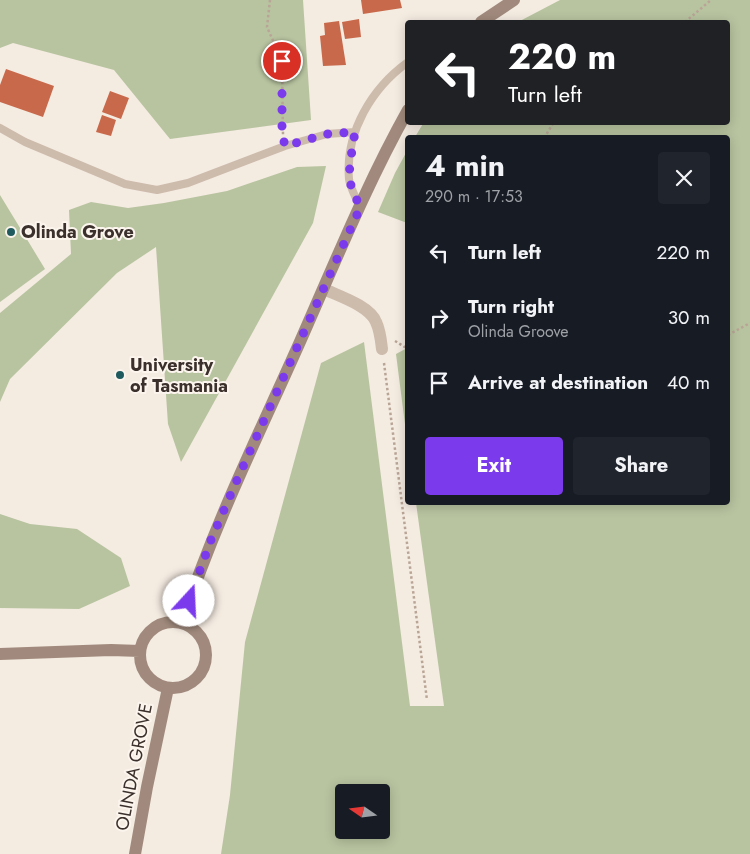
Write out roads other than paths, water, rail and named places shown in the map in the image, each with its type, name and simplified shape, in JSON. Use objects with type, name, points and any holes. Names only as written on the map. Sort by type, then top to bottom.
[{"type":"main road","points":[[484,20],[514,0]]},
{"type":"main road","points":[[182,623],[211,540],[360,208],[405,116]]},
{"type":"main road","points":[[170,622],[182,623],[200,635],[206,656],[204,667],[190,684],[168,688],[158,685],[150,679],[144,671],[140,651],[143,640],[150,631],[159,625],[170,622]]},
{"type":"main road","points":[[0,654],[111,650],[140,651]]},
{"type":"main road","name":"OLINDA GROVE","points":[[136,854],[147,787],[168,688]]},
{"type":"street","points":[[324,289],[360,306],[373,315],[379,331],[382,349]]},
{"type":"lane","points":[[360,208],[349,180],[355,132],[365,108],[377,90],[392,73],[405,64]]},
{"type":"lane","points":[[0,128],[25,142],[125,184],[157,190],[188,183],[285,146],[327,134],[355,132]]},
{"type":"place","name":"Olinda Grove","points":[[11,232]]},
{"type":"place","name":"University of Tasmania","points":[[120,375]]}]
